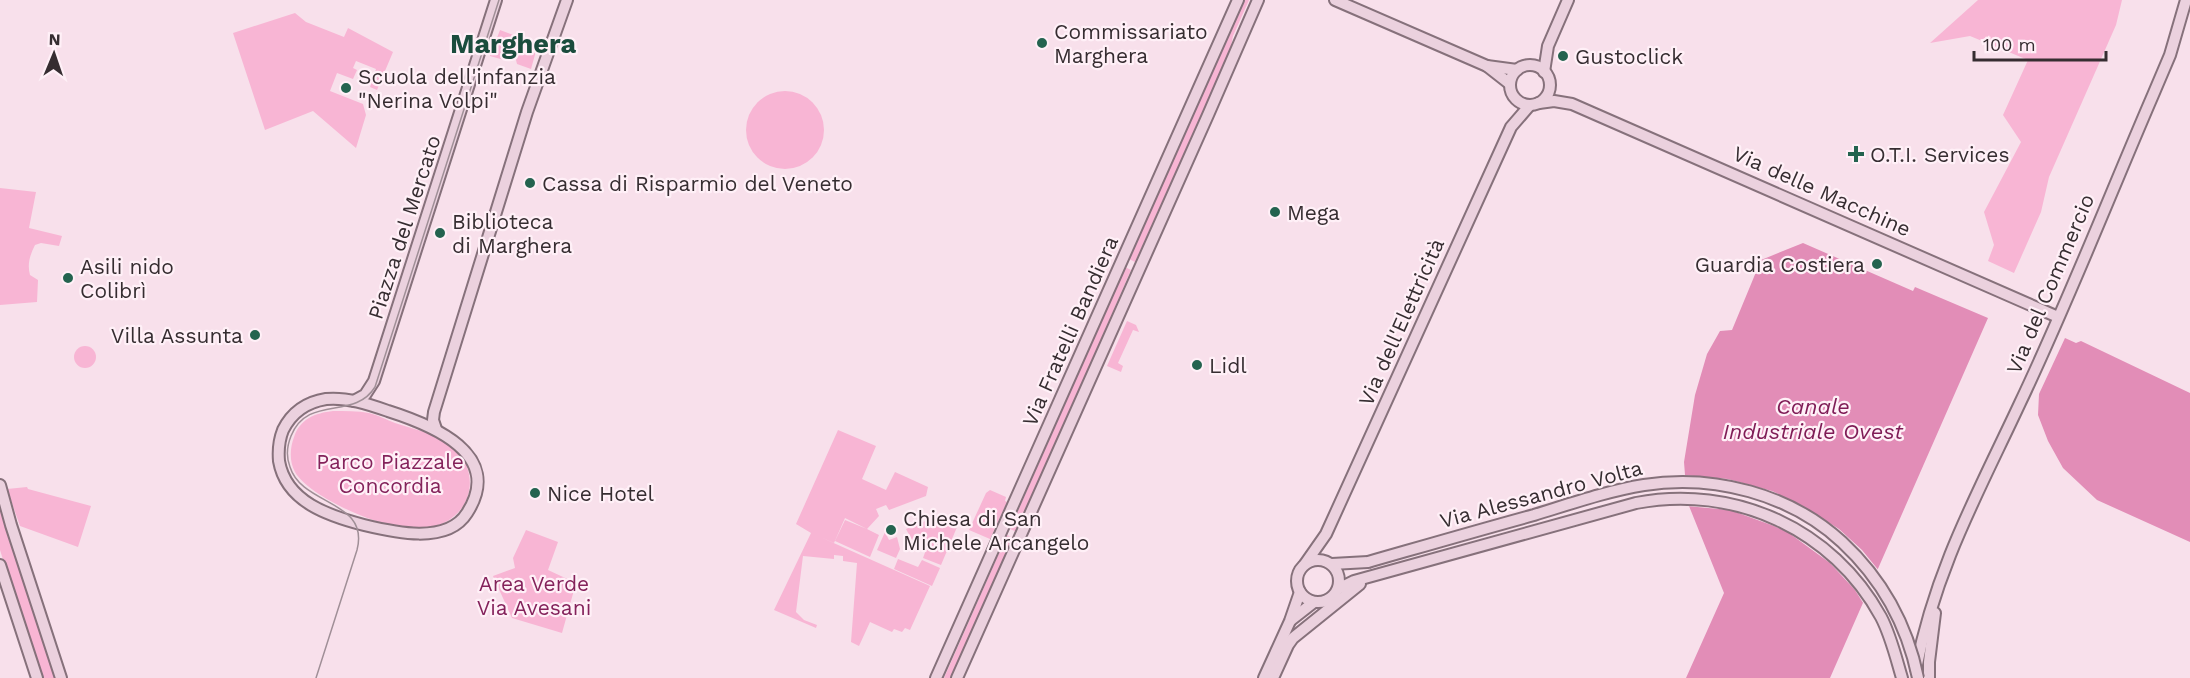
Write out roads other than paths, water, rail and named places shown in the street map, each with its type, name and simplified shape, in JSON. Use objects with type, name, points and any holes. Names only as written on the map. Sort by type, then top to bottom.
[{"type":"street","name":"Piazza del Mercato","points":[[354,401],[365,395],[374,381],[496,0]]},
{"type":"street","points":[[436,429],[433,420],[434,412],[541,74],[567,0]]},
{"type":"street","name":"Via Fratelli Bandiera","points":[[936,678],[1238,0]]},
{"type":"street","name":"Via Fratelli Bandiera","points":[[957,678],[1258,0]]},
{"type":"street","points":[[1335,0],[1487,66],[1510,84]]},
{"type":"street","points":[[1517,70],[1510,84],[1514,97],[1521,103],[1535,104],[1548,94],[1549,83],[1544,72],[1548,46],[1569,0]]},
{"type":"street","name":"Via del Commercio","points":[[1916,678],[1927,619],[1940,578],[2058,317],[2166,65],[2186,0]]},
{"type":"street","points":[[1487,66],[1517,70],[1532,66],[1544,72]]},
{"type":"street","name":"Via delle Macchine","points":[[1549,83],[1570,103]]},
{"type":"street","name":"Via dell'Elettricità","points":[[1305,564],[1326,534],[1511,127],[1514,97]]},
{"type":"street","name":"Via delle Macchine","points":[[1535,104],[1554,101],[1570,103],[2058,317]]},
{"type":"street","name":"Via dell'Elettricità","points":[[1511,127],[1535,104]]},
{"type":"street","points":[[326,399],[354,401],[412,418],[436,429],[465,451],[474,464],[477,487],[465,516],[451,527],[424,534],[387,531],[343,521],[309,504],[293,491],[281,469],[279,441],[285,426],[294,413],[308,404],[326,399]]},
{"type":"street","name":"Via Alessandro Volta","points":[[1329,563],[1368,562],[1625,489],[1674,482],[1722,484],[1769,498],[1796,510],[1836,537],[1854,553],[1880,583],[1898,614],[1912,653],[1916,678]]},
{"type":"street","points":[[0,485],[61,678]]},
{"type":"street","name":"Via Alessandro Volta","points":[[1373,577],[1636,503],[1669,498],[1718,501],[1737,505],[1787,524],[1823,548],[1843,566],[1862,587],[1882,620],[1902,678]]},
{"type":"street","name":"Via dell'Elettricità","points":[[1326,534],[1329,563]]},
{"type":"street","points":[[1314,602],[1300,592],[1297,586],[1297,575],[1305,564],[1317,559],[1329,563],[1339,574],[1338,589]]},
{"type":"street","points":[[0,565],[37,678]]},
{"type":"street","points":[[1290,621],[1314,602],[1328,600],[1338,589],[1354,581],[1373,577]]},
{"type":"street","points":[[1273,678],[1293,638],[1351,590],[1373,577]]},
{"type":"street","name":"Via del Commercio","points":[[1929,678],[1931,640],[1940,578]]},
{"type":"street","points":[[1264,678],[1290,621],[1300,592]]},
{"type":"water","name":"Canale Industriale Ovest","points":[[1803,243],[1913,291],[1915,287],[1988,318],[1830,678],[1686,678],[1724,593],[1687,501],[1684,462],[1695,395],[1707,354],[1720,331],[1732,330],[1761,260]]},
{"type":"water","points":[[2065,338],[2076,343],[2081,341],[2190,393],[2190,542],[2097,500],[2063,468],[2048,441],[2038,415],[2039,394]]},
{"type":"tram line","points":[[316,678],[357,550],[358,534],[354,521],[345,512],[307,489],[297,480],[289,463],[291,436],[299,423],[308,415],[355,403],[366,397],[375,387],[499,0]]},
{"type":"place","name":"Commissariato Marghera","points":[[1042,43]]},
{"type":"place","name":"Gustoclick","points":[[1563,56]]},
{"type":"place","name":"Scuola dell'infanzia \"Nerina Volpi\"","points":[[346,88]]},
{"type":"place","name":"O.T.I. Services","points":[[1856,154]]},
{"type":"place","name":"Cassa di Risparmio del Veneto","points":[[530,183]]},
{"type":"place","name":"Mega","points":[[1275,212]]},
{"type":"place","name":"Biblioteca di Marghera","points":[[440,233]]},
{"type":"place","name":"Guardia Costiera","points":[[1877,264]]},
{"type":"place","name":"Asili nido Colibrì","points":[[68,278]]},
{"type":"place","name":"Villa Assunta","points":[[255,335]]},
{"type":"place","name":"Lidl","points":[[1197,365]]},
{"type":"place","name":"Nice Hotel","points":[[535,493]]},
{"type":"place","name":"Chiesa di San Michele Arcangelo","points":[[891,530]]},
{"type":"district","name":"Marghera","points":[[513,44]]},
{"type":"park label","name":"Parco Piazzale Concordia","points":[[390,473]]},
{"type":"park label","name":"Area Verde Via Avesani","points":[[534,595]]}]
